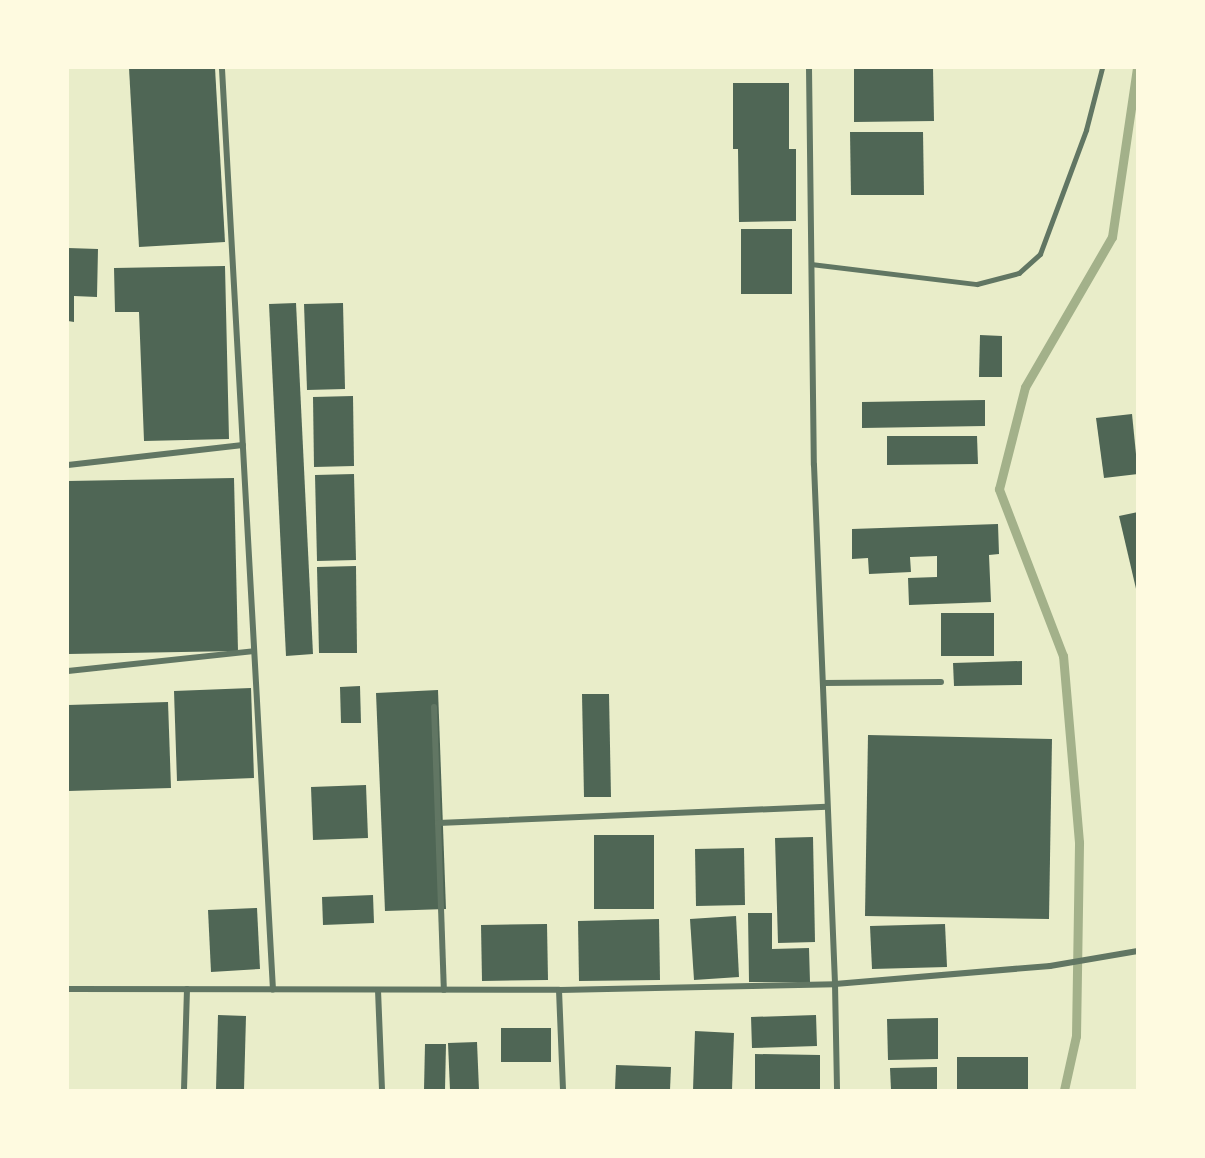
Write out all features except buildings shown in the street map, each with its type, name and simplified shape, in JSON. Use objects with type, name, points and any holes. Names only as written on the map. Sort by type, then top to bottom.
[{"type":"street","points":[[809,68],[814,465],[835,984],[837,1090]]},
{"type":"street","points":[[222,69],[273,990]]},
{"type":"street","points":[[68,465],[243,445]]},
{"type":"street","points":[[68,671],[254,651]]},
{"type":"street","points":[[823,682],[941,682]]},
{"type":"street","points":[[434,707],[444,990]]},
{"type":"street","points":[[438,823],[827,807]]},
{"type":"street","points":[[68,989],[559,990],[835,984],[1050,966],[1137,951]]},
{"type":"street","points":[[184,1090],[187,989]]},
{"type":"street","points":[[378,990],[382,1090]]},
{"type":"street","points":[[559,990],[563,1090]]},
{"type":"lane","points":[[811,264],[977,284],[996,281],[1018,273],[1040,254],[1086,130],[1102,68]]},
{"type":"waterway","points":[[1064,1090],[1076,1036],[1079,842],[1063,656],[999,489],[1025,387],[1112,237],[1137,68]]}]
